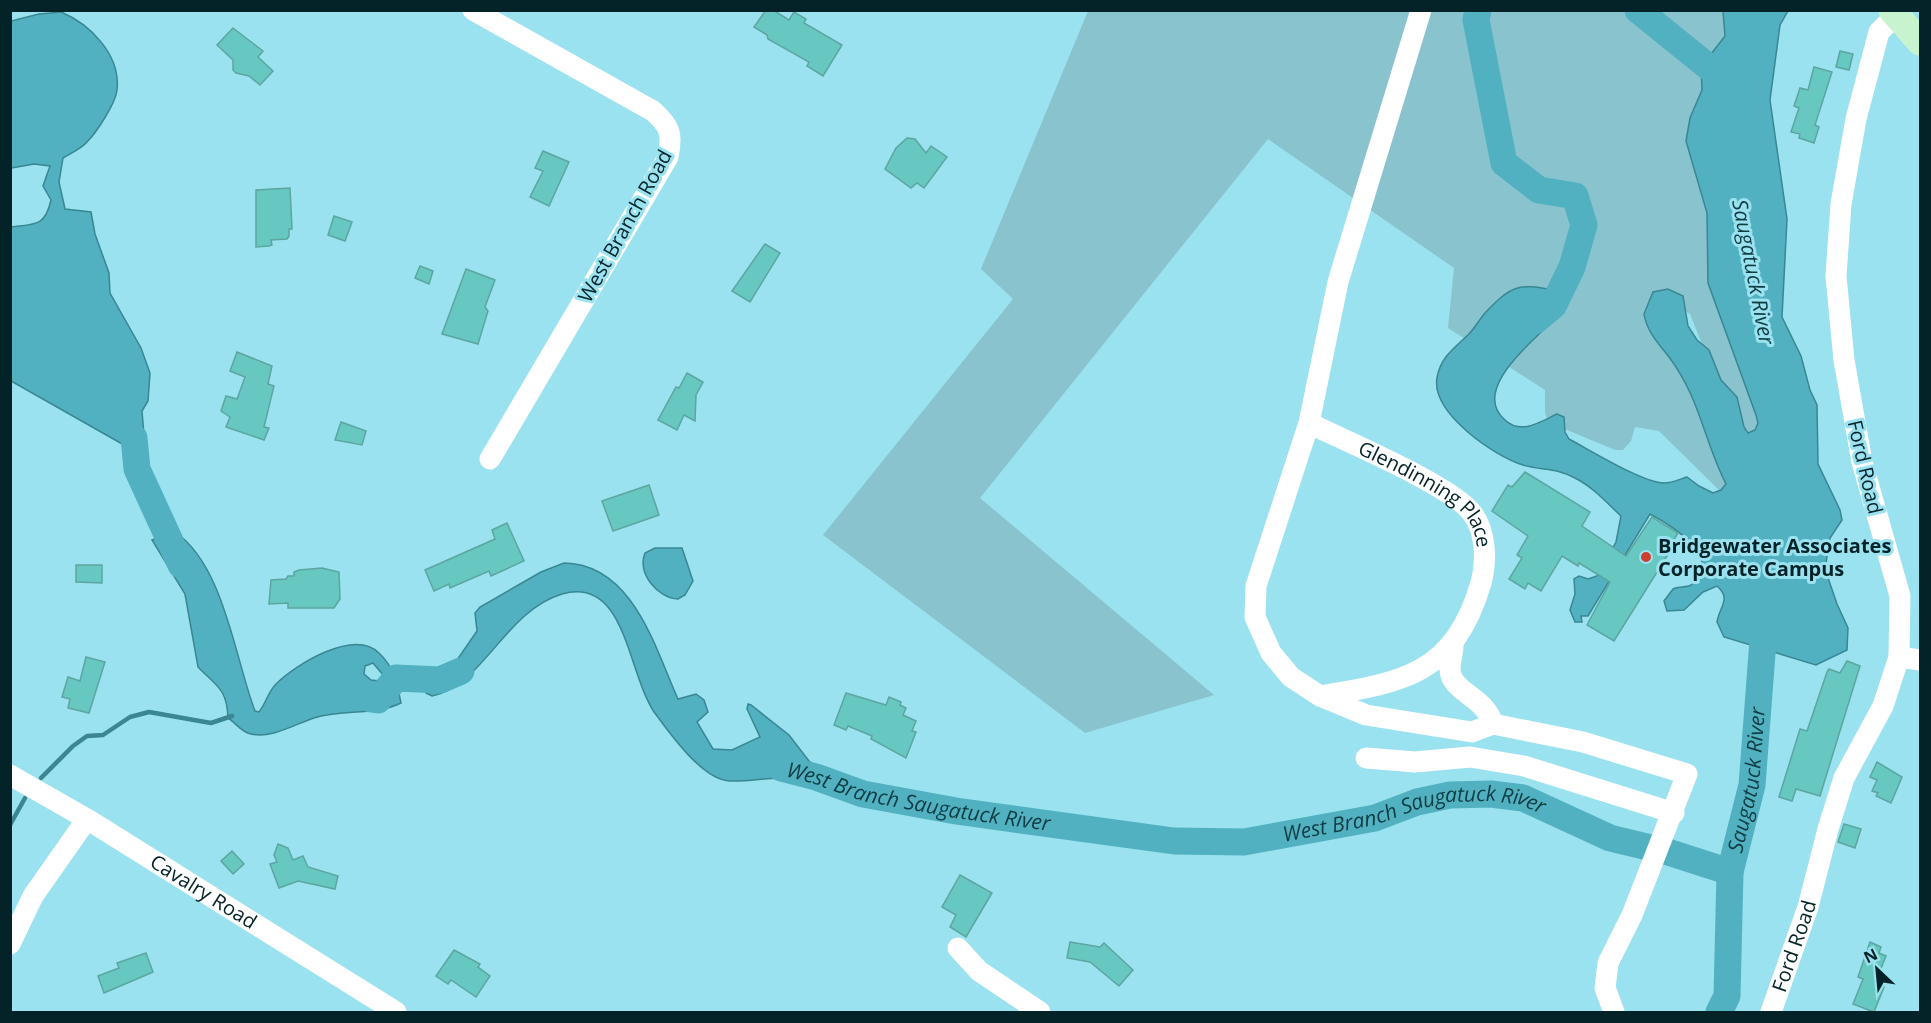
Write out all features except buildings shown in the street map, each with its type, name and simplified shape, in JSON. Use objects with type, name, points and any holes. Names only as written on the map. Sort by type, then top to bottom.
[{"type":"main road","points":[[1894,13],[1920,42]]},
{"type":"street","name":"West Branch Road","points":[[473,10],[652,111],[667,123],[671,132],[668,157],[490,459]]},
{"type":"street","points":[[1421,10],[1338,282],[1309,423],[1256,586],[1255,617],[1271,652],[1291,677],[1320,696],[1366,716],[1472,732],[1493,724],[1583,742],[1687,774],[1674,813],[1632,915],[1608,963],[1605,988],[1614,1012]]},
{"type":"street","name":"Ford Road","points":[[1771,1012],[1808,907],[1844,778],[1883,705],[1899,657],[1900,596],[1862,462],[1843,352],[1836,276],[1841,204],[1856,118],[1879,32],[1894,13]]},
{"type":"street","name":"Glendinning Place","points":[[1309,423],[1449,492],[1473,513],[1482,535],[1486,558],[1476,600],[1453,645],[1426,667],[1395,682],[1320,696]]},
{"type":"street","points":[[1453,645],[1449,670],[1453,681],[1461,690],[1483,704],[1490,712],[1493,724]]},
{"type":"street","points":[[1899,657],[1920,660]]},
{"type":"street","points":[[1470,757],[1472,732]]},
{"type":"street","points":[[1366,758],[1415,762],[1470,757],[1524,766],[1674,813]]},
{"type":"street","name":"Cavalry Road","points":[[10,775],[87,819],[396,1012]]},
{"type":"street","points":[[10,944],[33,896],[87,819]]},
{"type":"street","points":[[958,948],[979,971],[1040,1012]]},
{"type":"shaded area","points":[[1088,11],[1752,11],[1761,408],[1754,439],[1739,420],[1709,362],[1690,314],[1668,301],[1670,347],[1728,478],[1729,500],[1659,431],[1635,427],[1631,441],[1623,450],[1615,450],[1548,422],[1545,412],[1545,390],[1448,328],[1454,268],[1268,139],[980,498],[1214,695],[1085,733],[823,535],[1013,299],[981,269]]},
{"type":"water","points":[[1723,11],[1788,11],[1780,25],[1770,100],[1787,219],[1782,317],[1801,356],[1810,390],[1817,405],[1818,464],[1840,510],[1842,520],[1830,538],[1825,569],[1848,628],[1847,650],[1816,665],[1724,637],[1717,622],[1724,595],[1717,586],[1703,592],[1684,610],[1667,611],[1664,601],[1673,589],[1691,585],[1700,575],[1702,564],[1699,554],[1681,534],[1650,514],[1588,616],[1581,616],[1582,622],[1575,622],[1570,610],[1575,594],[1574,579],[1579,576],[1588,579],[1597,576],[1616,542],[1621,516],[1594,491],[1575,478],[1561,472],[1523,465],[1496,453],[1481,443],[1454,419],[1438,391],[1437,378],[1444,359],[1502,297],[1508,292],[1523,287],[1553,290],[1560,298],[1564,309],[1513,362],[1495,392],[1496,407],[1505,420],[1517,427],[1524,427],[1557,414],[1564,417],[1565,432],[1569,439],[1643,478],[1664,483],[1687,477],[1713,493],[1721,490],[1726,484],[1688,388],[1650,332],[1644,314],[1653,292],[1668,289],[1683,296],[1688,326],[1697,340],[1709,350],[1721,380],[1737,397],[1744,427],[1748,433],[1755,430],[1758,423],[1756,415],[1708,283],[1707,213],[1686,141],[1690,118],[1702,90],[1701,67],[1725,36]]},
{"type":"water","points":[[61,12],[83,24],[101,42],[109,53],[117,77],[116,96],[109,110],[87,142],[63,158],[59,182],[65,209],[91,212],[95,234],[109,273],[110,293],[141,348],[150,373],[148,401],[142,411],[144,435],[131,449],[11,381],[11,227],[33,224],[42,220],[49,209],[51,200],[43,186],[50,166],[34,164],[11,168],[11,21],[39,14]]},
{"type":"water","points":[[175,532],[192,547],[205,567],[217,589],[226,614],[255,711],[259,712],[273,687],[310,659],[340,647],[355,645],[368,646],[384,658],[394,676],[401,703],[380,710],[325,715],[267,734],[251,734],[244,731],[228,718],[223,694],[198,667],[185,594],[152,540]],"holes":[[[373,663],[384,676],[380,681],[371,680],[364,674],[365,666]]]},
{"type":"water","points":[[655,548],[682,548],[693,581],[685,595],[678,599],[671,598],[657,590],[647,577],[643,561],[645,553]]},
{"type":"water","points":[[564,563],[588,567],[608,578],[624,593],[650,634],[678,699],[696,694],[704,700],[708,712],[697,722],[713,749],[732,750],[760,737],[747,709],[748,704],[751,705],[789,735],[809,761],[822,770],[810,785],[779,778],[730,781],[720,779],[699,765],[671,734],[647,699],[623,634],[613,614],[600,600],[584,592],[562,594],[542,603],[509,631],[466,678],[450,689],[432,696],[426,693],[425,681],[447,672],[477,631],[475,613],[480,607],[541,572]]},
{"type":"waterway","name":"Saugatuck River","points":[[1478,10],[1476,20],[1504,163],[1539,190],[1575,196],[1584,225],[1572,267],[1553,306],[1535,321]]},
{"type":"waterway","name":"Saugatuck River","points":[[1638,10],[1732,86]]},
{"type":"waterway","name":"West Branch Saugatuck River","points":[[134,438],[137,469],[181,565]]},
{"type":"waterway","name":"Saugatuck River","points":[[1719,1012],[1727,996],[1730,872],[1752,785],[1765,614]]},
{"type":"waterway","name":"West Branch Saugatuck River","points":[[371,699],[378,700],[396,678],[440,680],[461,671]]},
{"type":"waterway","points":[[41,778],[73,746],[87,736],[103,735],[130,717],[149,712],[211,723],[232,716]]},
{"type":"waterway","name":"West Branch Saugatuck River","points":[[781,768],[816,777],[863,794],[956,811],[1174,841],[1244,842],[1375,818],[1417,802],[1450,795],[1491,794],[1523,798],[1610,838],[1668,852],[1730,872]]},
{"type":"waterway","points":[[10,825],[25,798]]},
{"type":"place","name":"Bridgewater Associates Corporate Campus","points":[[1646,557]]}]
